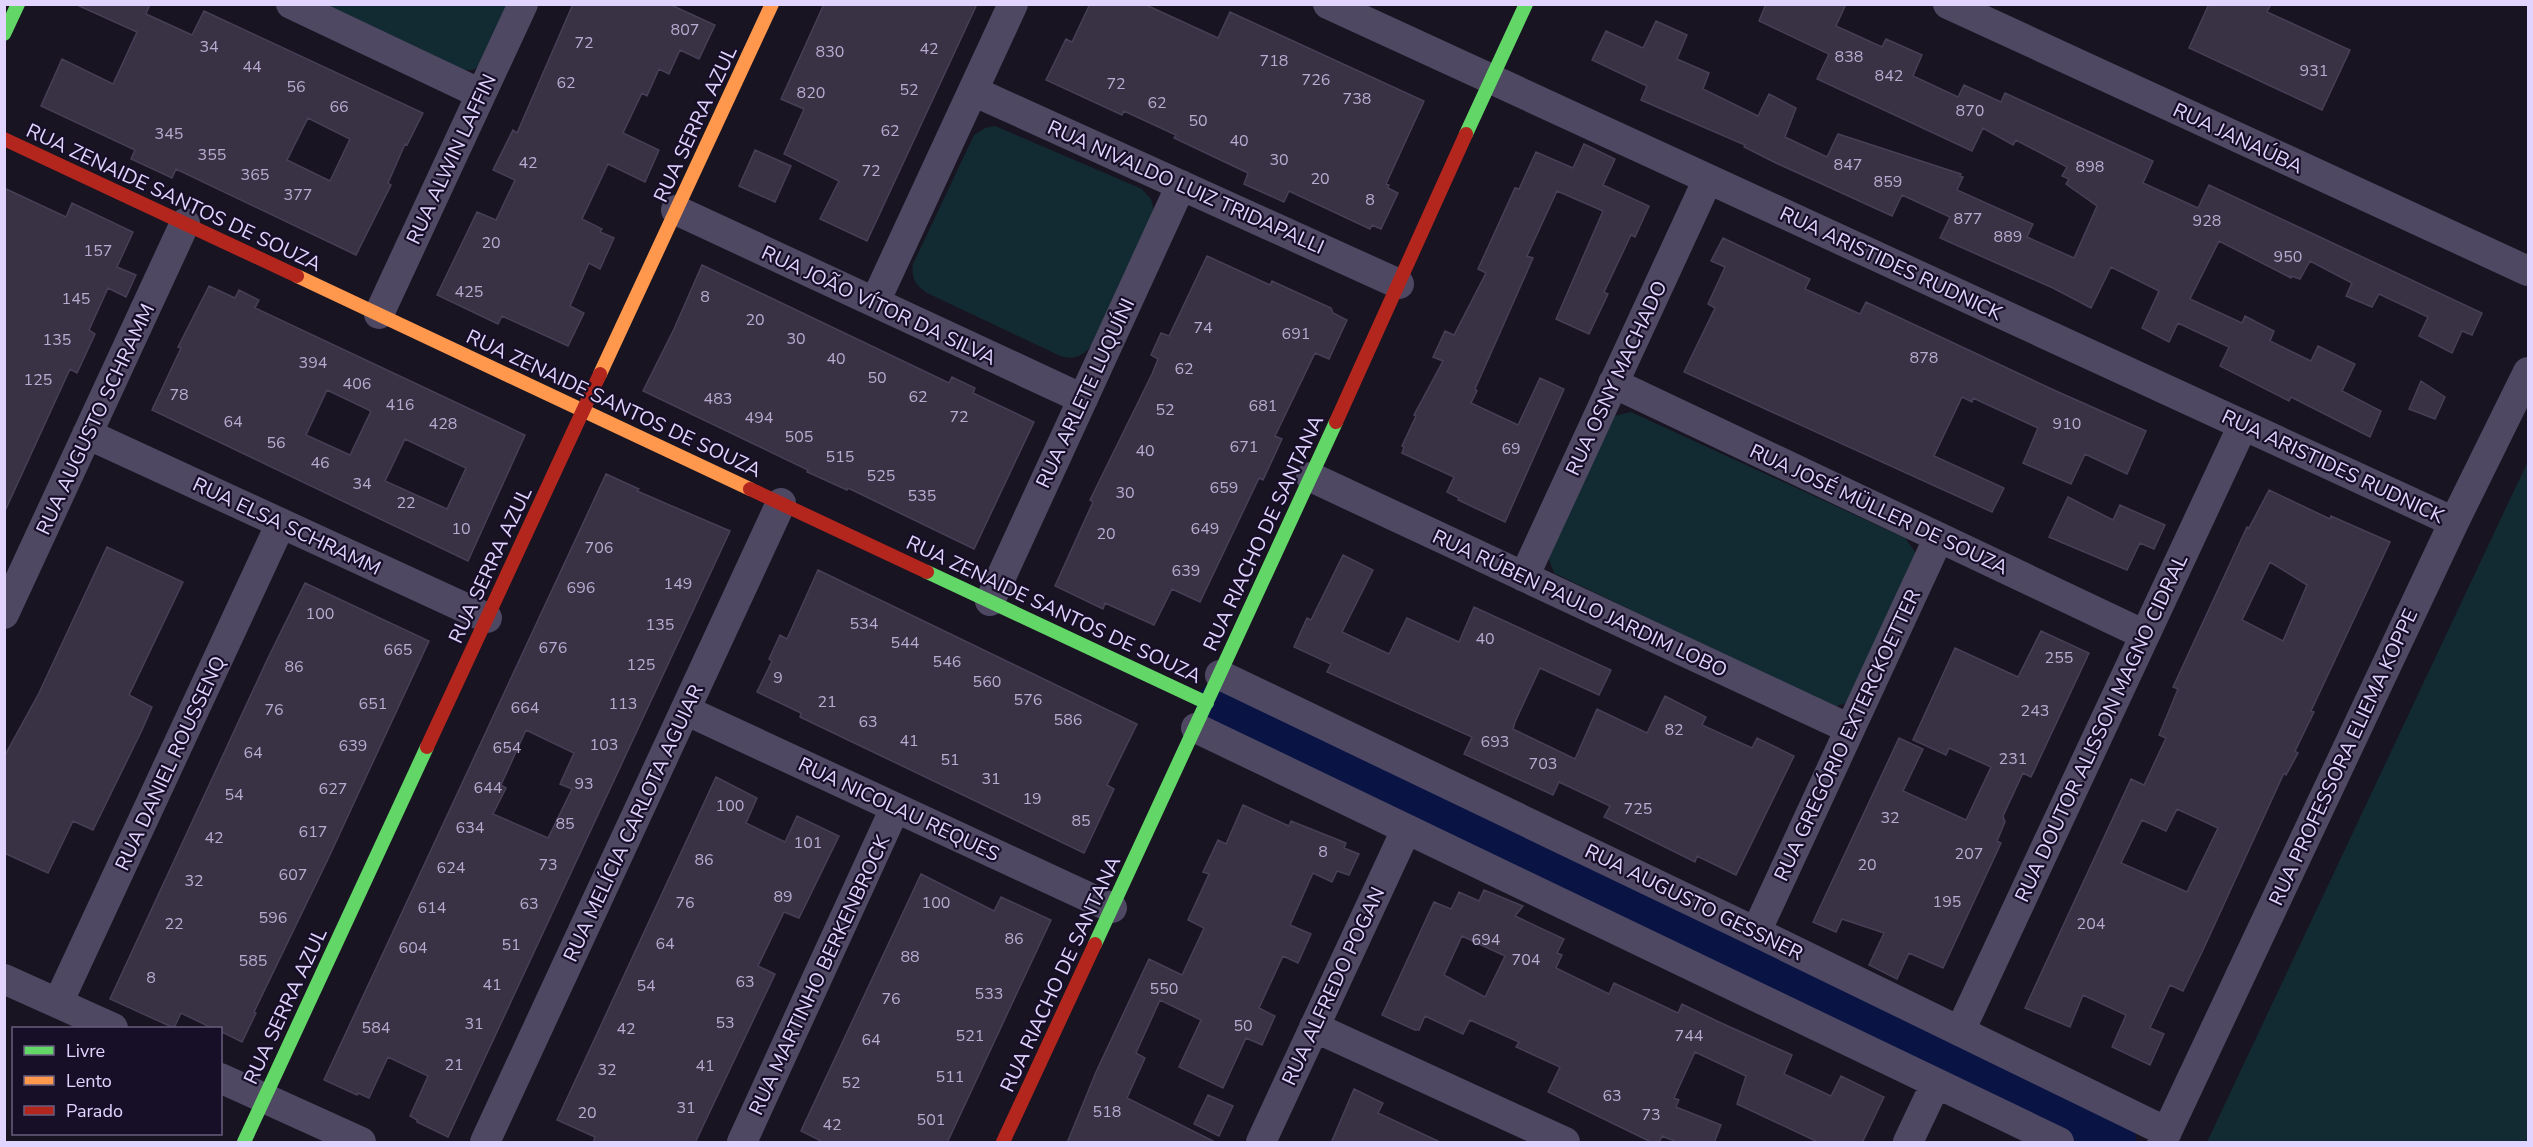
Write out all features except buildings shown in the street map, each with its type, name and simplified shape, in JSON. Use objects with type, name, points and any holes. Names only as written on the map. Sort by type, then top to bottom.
[{"type":"street","points":[[4,34],[18,4]]},
{"type":"street","points":[[291,4],[481,94]]},
{"type":"street","name":"RUA ALWIN LAFFIN","points":[[379,314],[523,4]]},
{"type":"street","name":"RUA SERRA AZUL","points":[[244,1143],[772,4]]},
{"type":"street","points":[[875,302],[1013,4]]},
{"type":"street","name":"RUA ARISTIDES RUDNICK","points":[[1328,4],[2454,522]]},
{"type":"street","name":"RUA RIACHO DE SANTANA","points":[[1003,1143],[1311,477],[1526,4]]},
{"type":"street","name":"RUA JANAÚBA","points":[[1948,4],[2529,271]]},
{"type":"street","name":"RUA NIVALDO LUIZ TRIDAPALLI","points":[[973,91],[1399,284]]},
{"type":"street","name":"RUA ZENAIDE SANTOS DE SOUZA","points":[[4,139],[990,601],[1201,715]]},
{"type":"street","name":"RUA OSNY MACHADO","points":[[1524,577],[1708,179]]},
{"type":"street","name":"RUA ARLETE LUQUÍNI","points":[[990,601],[1181,185]]},
{"type":"street","name":"RUA JOÃO VÍTOR DA SILVA","points":[[676,210],[1083,399]]},
{"type":"street","name":"RUA AUGUSTO SCHRAMM","points":[[4,614],[185,223]]},
{"type":"street","name":"RUA PROFESSORA ELIEMA KOPPE","points":[[2164,1137],[2454,522],[2529,372]]},
{"type":"street","name":"RUA JOSÉ MÜLLER DE SOUZA","points":[[1613,383],[2145,635]]},
{"type":"street","name":"RUA DOUTOR ALISSON MAGNO CIDRAL","points":[[1960,1031],[2242,425]]},
{"type":"street","name":"RUA ELSA SCHRAMM","points":[[87,434],[487,618]]},
{"type":"street","name":"RUA RÚBEN PAULO JARDIM LOBO","points":[[1311,477],[1850,729]]},
{"type":"street","name":"RUA MELÍCIA CARLOTA AGUIAR","points":[[485,1143],[782,503]]},
{"type":"street","name":"RUA DANIEL ROUSSENQ","points":[[58,1003],[281,524]]},
{"type":"street","name":"RUA GREGÓRIO EXTERCKOETTER","points":[[1756,932],[1938,538]]},
{"type":"street","name":"RUA AUGUSTO GESSNER","points":[[1220,675],[1960,1031],[2164,1137]]},
{"type":"street","name":"RUA NICOLAU REQUES","points":[[686,710],[1112,908]]},
{"type":"street","points":[[1201,715],[1406,830],[2059,1143]]},
{"type":"street","name":"RUA MARTINHO BERKENBROCK","points":[[742,1143],[895,808]]},
{"type":"street","name":"RUA ALFREDO POGAN","points":[[1261,1143],[1406,830]]},
{"type":"street","points":[[4,979],[109,1027]]},
{"type":"street","points":[[1314,1027],[1564,1143]]},
{"type":"street","points":[[222,1079],[361,1143]]},
{"type":"street","points":[[1908,1143],[1936,1083]]},
{"type":"shaded area","points":[[322,5],[512,5],[479,66],[473,70],[460,70]]},
{"type":"shaded area","points":[[995,126],[1142,189],[1151,199],[1154,211],[1092,344],[1077,357],[1068,358],[1058,355],[927,293],[919,287],[913,277],[913,264],[974,135],[985,128]]},
{"type":"shaded area","points":[[1631,412],[1905,538],[1916,553],[1846,703],[1834,707],[1554,573],[1548,557],[1614,416]]},
{"type":"shaded area","points":[[2528,461],[2528,1142],[2207,1142]]},
{"type":"waterway","points":[[1222,706],[2110,1140]]},
{"type":"traffic: fast","points":[[4,34],[18,4]]},
{"type":"traffic: fast","points":[[1466,134],[1526,4]]},
{"type":"traffic: fast","points":[[1095,944],[1336,422]]},
{"type":"traffic: fast","points":[[927,572],[1207,703]]},
{"type":"traffic: fast","points":[[244,1142],[427,747]]},
{"type":"traffic: slow","points":[[600,374],[772,4]]},
{"type":"traffic: slow","points":[[297,276],[750,489]]},
{"type":"traffic: jam","points":[[1336,422],[1466,134]]},
{"type":"traffic: jam","points":[[4,139],[297,276]]},
{"type":"traffic: jam","points":[[427,747],[600,374]]},
{"type":"traffic: jam","points":[[750,489],[927,572]]},
{"type":"traffic: jam","points":[[1003,1142],[1095,944]]}]
